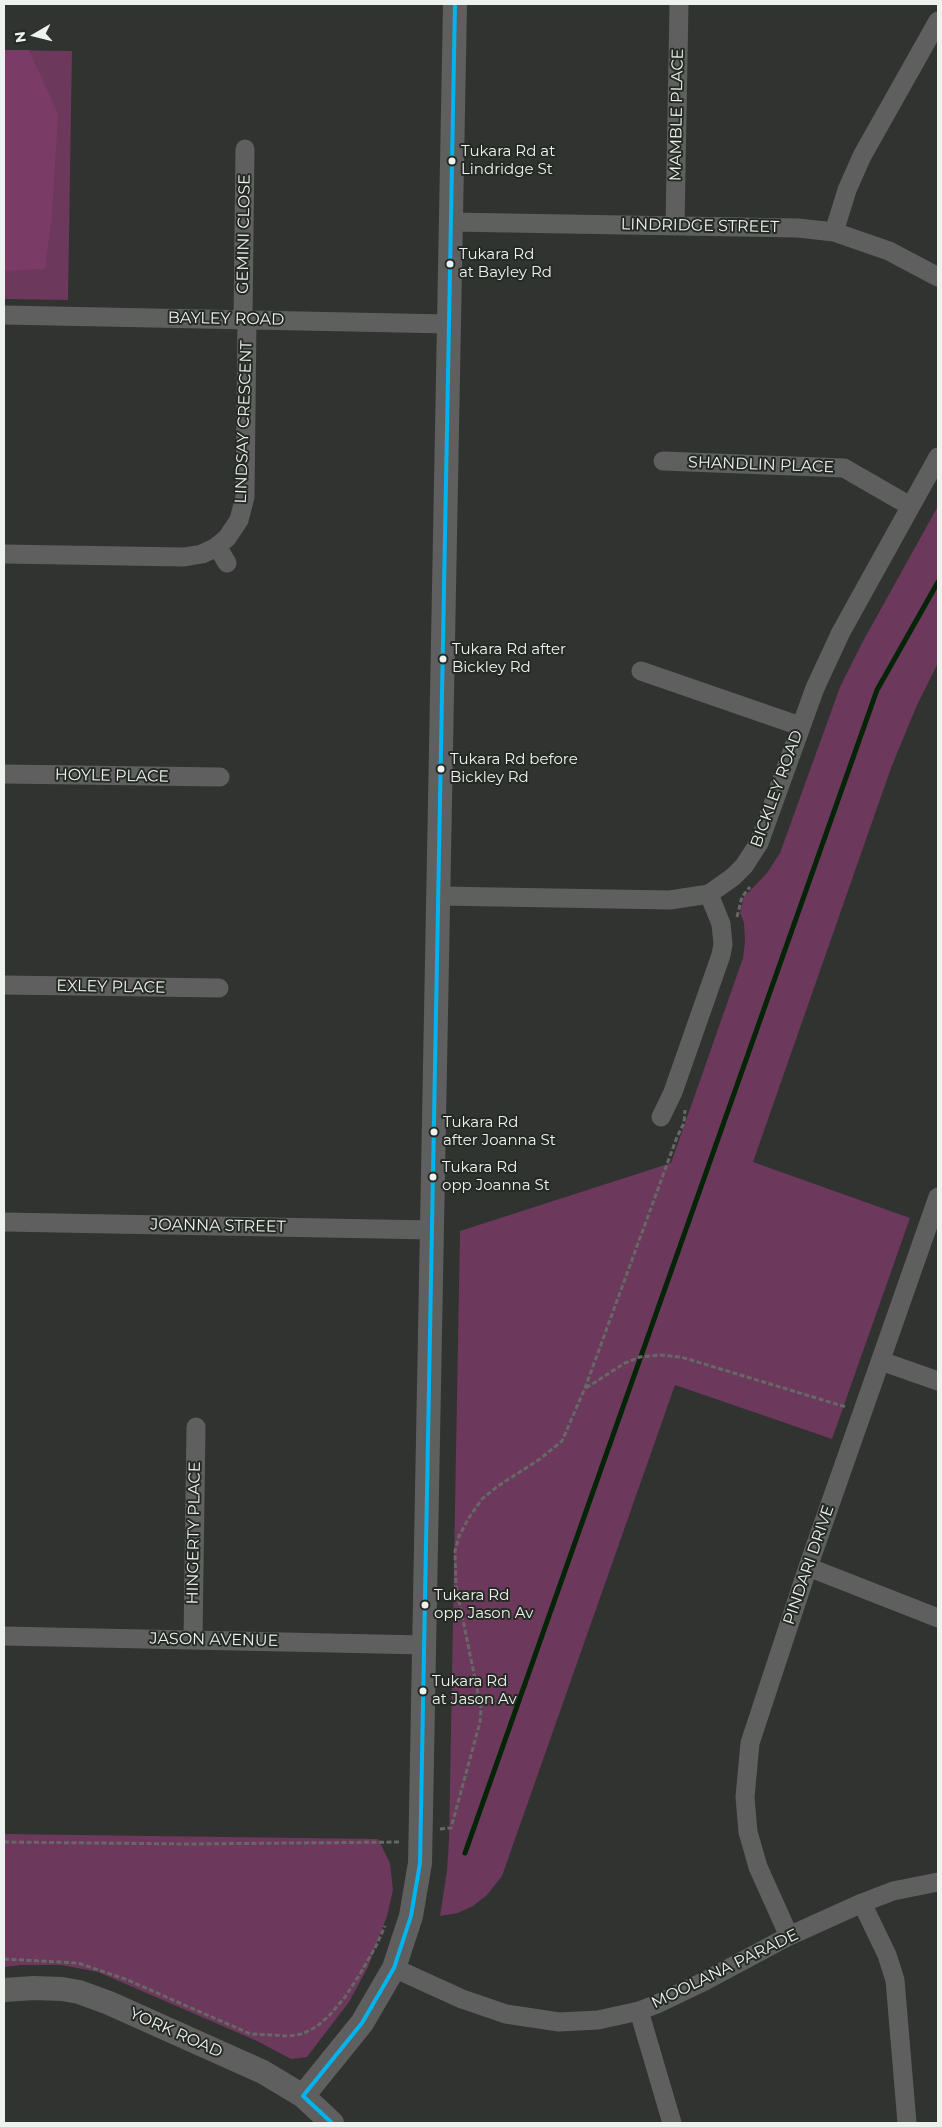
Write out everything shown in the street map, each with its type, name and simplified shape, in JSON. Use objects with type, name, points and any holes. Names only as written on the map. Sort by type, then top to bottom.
[{"type":"street","points":[[302,2096],[362,2023],[394,1968],[411,1916],[420,1863],[455,4]]},
{"type":"street","name":"MAMBLE PLACE","points":[[676,226],[679,4]]},
{"type":"street","points":[[834,232],[847,190],[862,156],[938,21]]},
{"type":"street","name":"GEMINI CLOSE","points":[[245,149],[245,320]]},
{"type":"street","name":"LINDRIDGE STREET","points":[[451,222],[798,228],[834,232],[889,251],[938,277]]},
{"type":"street","name":"BAYLEY ROAD","points":[[4,315],[449,324]]},
{"type":"street","name":"LINDSAY CRESCENT","points":[[4,554],[184,557],[202,554],[227,538],[239,520],[245,497],[245,320]]},
{"type":"street","name":"BICKLEY ROAD","points":[[439,896],[670,900],[708,894],[733,877],[744,866],[756,849],[800,726],[841,632],[938,457]]},
{"type":"street","name":"SHANDLIN PLACE","points":[[663,461],[844,468],[910,506]]},
{"type":"street","points":[[217,546],[227,563]]},
{"type":"street","points":[[641,671],[800,726]]},
{"type":"street","name":"HOYLE PLACE","points":[[4,774],[220,777]]},
{"type":"street","points":[[661,1116],[673,1092],[721,955],[723,944],[720,924],[708,894]]},
{"type":"street","name":"EXLEY PLACE","points":[[4,985],[219,988]]},
{"type":"street","name":"PINDARI DRIVE","points":[[789,1936],[764,1883],[752,1850],[746,1814],[746,1777],[755,1725],[808,1566],[938,1198]]},
{"type":"street","name":"JOANNA STREET","points":[[4,1222],[432,1230]]},
{"type":"street","points":[[881,1361],[938,1381]]},
{"type":"street","name":"HINGERTY PLACE","points":[[193,1640],[196,1427]]},
{"type":"street","points":[[808,1566],[938,1618]]},
{"type":"street","name":"JASON AVENUE","points":[[4,1636],[424,1645]]},
{"type":"street","name":"MOOLANA PARADE","points":[[394,1968],[477,2005],[526,2018],[559,2022],[584,2021],[639,2011],[705,1982],[789,1936],[862,1903],[893,1891],[938,1882]]},
{"type":"street","points":[[862,1903],[887,1955],[895,1980],[907,2123]]},
{"type":"street","name":"YORK ROAD","points":[[4,1990],[52,1988],[94,1997],[263,2072],[302,2096],[332,2123]]},
{"type":"street","points":[[639,2011],[672,2123]]},
{"type":"path","points":[[736,925],[742,897],[755,881]]},
{"type":"path","points":[[438,1832],[441,1828],[450,1828],[480,1715],[478,1695],[456,1586],[455,1551],[459,1536],[482,1500],[498,1486],[540,1459],[562,1441],[586,1388],[677,1137],[684,1123],[685,1105]]},
{"type":"path","points":[[586,1388],[625,1363],[640,1356],[661,1355],[681,1357],[846,1407]]},
{"type":"path","points":[[4,1842],[188,1844],[401,1842],[401,1849]]},
{"type":"path","points":[[4,1959],[78,1963],[125,1979],[251,2034],[289,2036],[302,2034],[316,2027],[345,1998],[376,1946],[386,1922]]},
{"type":"shaded area","points":[[4,50],[72,51],[68,300],[4,299]]},
{"type":"shaded area","points":[[4,50],[29,50],[58,114],[52,215],[45,269],[4,271]]},
{"type":"shaded area","points":[[938,506],[938,663],[917,705],[891,768],[753,1162],[910,1218],[832,1439],[675,1385],[502,1876],[487,1895],[473,1906],[458,1913],[440,1916],[447,1871],[449,1839],[460,1231],[671,1163],[743,958],[745,942],[744,923],[740,912],[744,897],[767,873],[780,853],[840,687],[862,643]]},
{"type":"shaded area","points":[[4,1834],[378,1839],[390,1863],[393,1890],[387,1916],[368,1967],[349,2002],[307,2057],[291,2059],[257,2041],[98,1972],[61,1965],[4,1967]]},
{"type":"waterway","points":[[465,1853],[877,690],[938,582]]},
{"type":"transit line","points":[[332,2123],[303,2096],[362,2023],[394,1968],[411,1916],[420,1863],[455,4]]},
{"type":"place","name":"Tukara Rd at Lindridge St","points":[[452,161]]},
{"type":"place","name":"Tukara Rd at Bayley Rd","points":[[450,264]]},
{"type":"place","name":"Tukara Rd after Bickley Rd","points":[[443,659]]},
{"type":"place","name":"Tukara Rd before Bickley Rd","points":[[441,769]]},
{"type":"place","name":"Tukara Rd after Joanna St","points":[[434,1132]]},
{"type":"place","name":"Tukara Rd opp Joanna St","points":[[433,1177]]},
{"type":"place","name":"Tukara Rd opp Jason Av","points":[[425,1605]]},
{"type":"place","name":"Tukara Rd at Jason Av","points":[[423,1691]]}]
